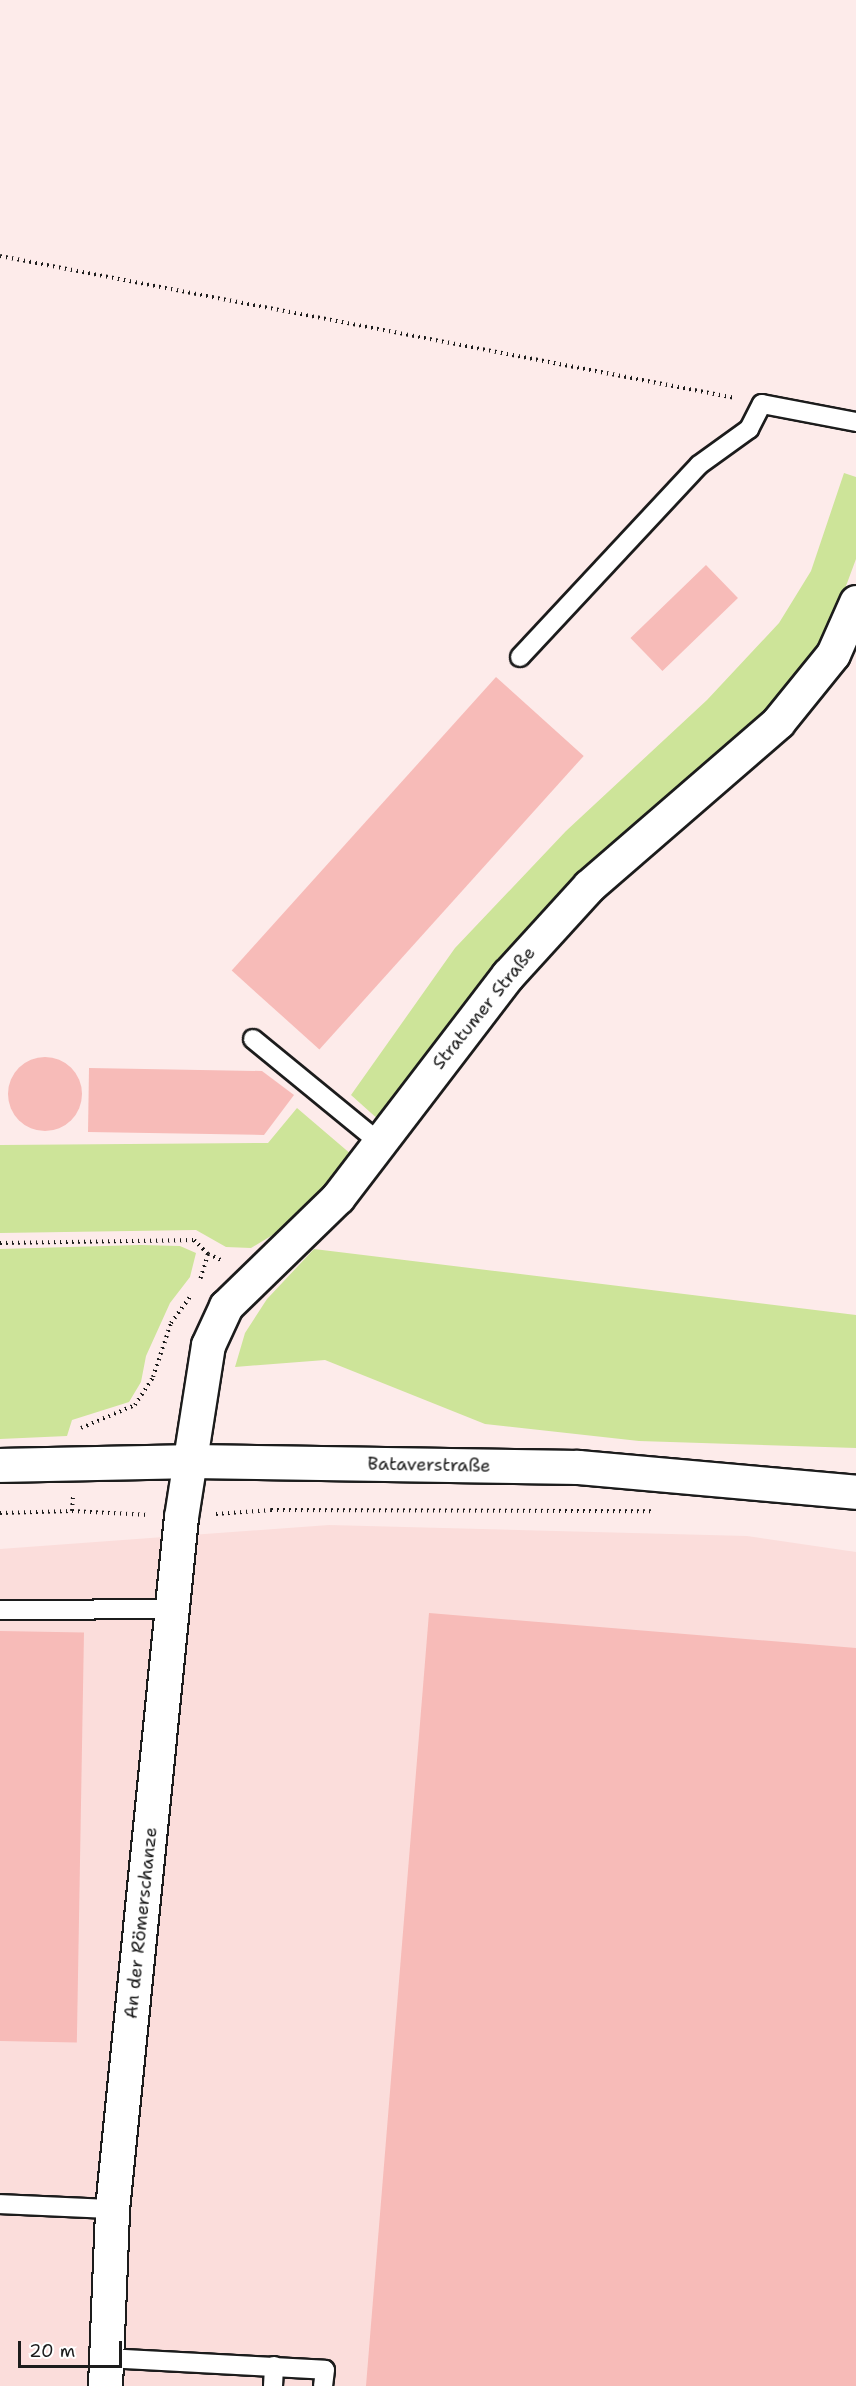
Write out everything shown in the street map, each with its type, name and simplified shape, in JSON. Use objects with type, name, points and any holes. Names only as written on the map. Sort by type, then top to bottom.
[{"type":"street","name":"Stratumer Straße","points":[[192,1461],[196,1405],[208,1345],[226,1306],[338,1197],[508,975],[589,886],[778,722],[833,654],[856,602]]},
{"type":"street","name":"Bataverstraße","points":[[0,1465],[192,1461],[578,1467],[856,1492]]},
{"type":"street","name":"An der Römerschanze","points":[[106,2372],[112,2209],[181,1517],[192,1461]]},
{"type":"lane","points":[[520,657],[699,465],[748,429],[762,404],[856,422]]},
{"type":"lane","points":[[253,1039],[379,1142]]},
{"type":"lane","points":[[0,1610],[172,1609]]},
{"type":"lane","points":[[0,2204],[112,2209]]},
{"type":"lane","points":[[106,2372],[274,2366],[325,2370],[323,2386]]},
{"type":"lane","points":[[273,2386],[274,2366]]},
{"type":"path","points":[[0,256],[762,404]]},
{"type":"path","points":[[0,1243],[194,1240],[208,1254],[202,1279],[171,1323],[153,1377],[135,1405],[81,1427],[72,1510]]},
{"type":"path","points":[[0,1512],[72,1510],[181,1517],[271,1510],[658,1511]]},
{"type":"shaded area","points":[[329,1525],[747,1536],[856,1552],[856,2386],[0,2386],[0,1549]]},
{"type":"green space","points":[[844,473],[856,477],[856,559],[833,621],[813,654],[761,716],[612,848],[471,996],[380,1121],[351,1095],[455,948],[566,831],[707,700],[779,623],[811,571]]},
{"type":"green space","points":[[297,1108],[352,1155],[315,1200],[281,1230],[251,1248],[226,1247],[196,1230],[0,1233],[0,1145],[268,1143]]},
{"type":"green space","points":[[180,1246],[196,1253],[190,1277],[170,1303],[146,1356],[141,1382],[129,1402],[72,1420],[67,1436],[0,1439],[0,1249]]},
{"type":"green space","points":[[314,1249],[856,1315],[856,1448],[639,1441],[485,1424],[325,1360],[235,1367],[245,1333],[267,1299]]},
{"type":"building","points":[[706,565],[738,598],[662,671],[630,638]]},
{"type":"building","points":[[496,677],[584,756],[319,1049],[232,971]]},
{"type":"building","points":[[45,1057],[66,1063],[76,1073],[82,1094],[76,1115],[66,1125],[45,1131],[24,1125],[14,1115],[8,1094],[14,1073],[24,1063]]},
{"type":"building","points":[[89,1068],[262,1071],[294,1095],[264,1135],[88,1132]]},
{"type":"building","points":[[429,1613],[856,1648],[856,2386],[366,2386]]},
{"type":"building","points":[[0,1631],[84,1632],[77,2042],[0,2041]]}]
